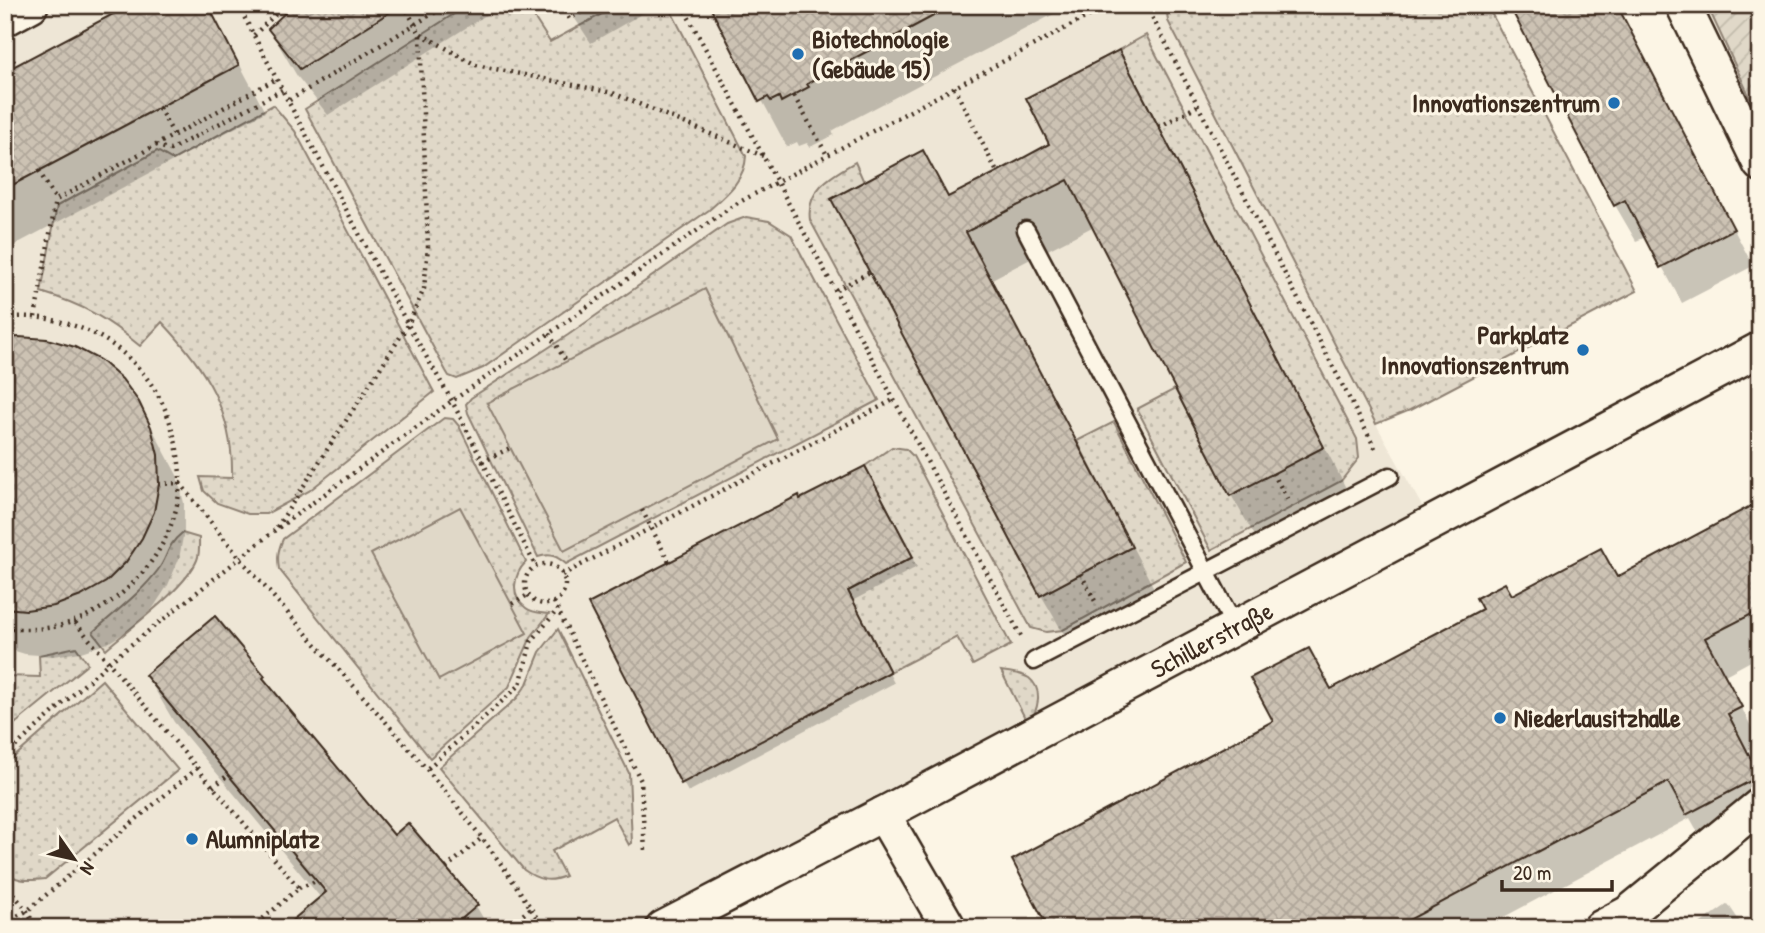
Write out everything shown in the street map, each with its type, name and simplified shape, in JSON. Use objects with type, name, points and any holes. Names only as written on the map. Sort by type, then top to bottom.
[{"type":"street","points":[[5,19],[31,5]]},
{"type":"street","points":[[1683,5],[1760,163]]},
{"type":"street","name":"Schillerstraße","points":[[663,928],[1760,349]]},
{"type":"street","points":[[1623,923],[1760,804]]},
{"type":"street","points":[[883,814],[949,928]]},
{"type":"lane","points":[[1026,230],[1235,628]]},
{"type":"lane","points":[[1034,661],[1390,477]]},
{"type":"path","points":[[238,5],[408,325],[452,401],[536,567]]},
{"type":"path","points":[[254,35],[285,5]]},
{"type":"path","points":[[274,531],[408,325],[424,289],[428,247],[420,34],[404,5]]},
{"type":"path","points":[[288,101],[447,5]]},
{"type":"path","points":[[561,5],[569,19],[593,5]]},
{"type":"path","points":[[682,5],[779,181],[1034,661]]},
{"type":"path","points":[[5,756],[108,663],[274,531],[452,401],[734,205],[1109,5]]},
{"type":"path","points":[[1146,5],[1390,477]]},
{"type":"path","points":[[420,34],[476,65],[613,93],[765,156]]},
{"type":"path","points":[[56,200],[276,79]]},
{"type":"path","points":[[954,88],[997,172]]},
{"type":"path","points":[[156,145],[170,150],[282,90]]},
{"type":"path","points":[[794,96],[827,155]]},
{"type":"path","points":[[1159,127],[1197,107]]},
{"type":"path","points":[[159,108],[174,135]]},
{"type":"path","points":[[35,317],[56,200],[39,171]]},
{"type":"path","points":[[836,290],[870,272]]},
{"type":"path","points":[[5,318],[35,317],[72,324],[99,336],[122,352],[143,373],[159,396],[171,423],[178,451],[180,483],[166,536],[152,561],[133,584],[111,602],[74,621],[29,630],[5,629]]},
{"type":"path","points":[[549,334],[566,361]]},
{"type":"path","points":[[562,575],[895,399]]},
{"type":"path","points":[[482,461],[510,448]]},
{"type":"path","points":[[159,484],[180,483]]},
{"type":"path","points":[[180,483],[240,558],[428,768],[483,837],[543,928]]},
{"type":"path","points":[[642,510],[669,562]]},
{"type":"path","points":[[550,565],[562,575],[565,586],[554,602],[542,604],[528,595],[525,580],[536,567],[550,565]]},
{"type":"path","points":[[512,604],[528,595]]},
{"type":"path","points":[[554,602],[641,781],[645,851]]},
{"type":"path","points":[[428,768],[520,685],[531,642],[558,610]]},
{"type":"path","points":[[74,621],[299,888]]},
{"type":"path","points":[[5,922],[27,911],[197,768]]},
{"type":"path","points":[[213,787],[228,775]]},
{"type":"path","points":[[446,868],[483,837]]},
{"type":"path","points":[[252,928],[299,888],[316,881]]},
{"type":"path","points":[[5,883],[27,911],[36,928]]},
{"type":"path","points":[[508,928],[531,908]]},
{"type":"shaded area","points":[[50,5],[1161,5],[1376,424],[1423,508],[1028,724],[641,928],[5,928],[5,29]]},
{"type":"shaded area","points":[[468,5],[526,5],[550,42],[613,8],[668,5],[746,156],[738,180],[709,210],[483,368],[457,379],[449,376],[446,371],[305,109]]},
{"type":"shaded area","points":[[1166,5],[1487,5],[1637,291],[1410,410],[1376,424],[1168,21]]},
{"type":"shaded area","points":[[1707,5],[1760,5],[1760,119]]},
{"type":"shaded area","points":[[1146,35],[1357,439],[1359,458],[1341,481],[1211,550],[1137,409],[1175,389],[1230,495],[1323,446],[1119,50]]},
{"type":"shaded area","points":[[273,105],[295,131],[434,392],[309,491],[266,514],[248,514],[217,503],[204,491],[200,477],[232,478],[228,433],[222,412],[204,374],[178,339],[162,322],[140,346],[94,313],[41,292],[57,206],[157,151],[173,160]]},
{"type":"shaded area","points":[[855,162],[864,182],[832,199],[1040,596],[1131,547],[1077,441],[1114,422],[1186,562],[1063,630],[1046,632],[1031,628],[810,220],[810,209],[816,192],[829,178]]},
{"type":"shaded area","points":[[746,217],[769,221],[791,235],[879,400],[566,564],[553,556],[538,557],[466,404],[471,398],[568,335],[727,224]]},
{"type":"shaded area","points":[[705,289],[778,439],[564,551],[487,403]]},
{"type":"shaded area","points":[[444,418],[453,419],[459,426],[526,562],[516,579],[517,597],[528,610],[549,614],[531,637],[509,687],[430,758],[279,569],[278,557],[283,539]]},
{"type":"shaded area","points":[[892,447],[906,449],[913,456],[1011,645],[973,665],[957,637],[890,672],[848,591],[913,557],[865,466]]},
{"type":"shaded area","points":[[460,507],[527,633],[439,680],[371,554]]},
{"type":"shaded area","points":[[182,533],[199,538],[198,557],[191,571],[170,595],[106,649],[93,632],[151,579],[162,565],[173,542]]},
{"type":"shaded area","points":[[558,629],[629,773],[632,843],[629,845],[614,817],[552,851],[565,876],[549,880],[524,870],[439,767],[517,698],[527,684],[540,652]]},
{"type":"shaded area","points":[[76,647],[88,664],[5,732],[5,676],[40,677],[39,655]]},
{"type":"shaded area","points":[[1001,671],[1026,676],[1037,688],[1037,707],[1028,724]]},
{"type":"shaded area","points":[[102,680],[178,770],[45,879],[24,880],[14,877],[5,870],[5,765]]},
{"type":"building","points":[[130,5],[208,5],[239,65],[5,189],[5,71]]},
{"type":"building","points":[[293,5],[401,5],[300,69],[268,29]]},
{"type":"building","name":"Biotechnologie (Gebäude 15)","points":[[709,5],[954,5],[821,76],[807,84],[809,87],[781,102],[779,97],[771,101],[768,97],[759,102]]},
{"type":"building","name":"Innovationszentrum","points":[[1509,5],[1617,5],[1734,229],[1660,268],[1625,200],[1614,206]]},
{"type":"building","points":[[1119,50],[1324,447],[1230,496],[1068,180],[966,232],[1132,547],[1040,596],[831,199],[923,150],[948,197],[997,172],[1049,144],[1026,98]]},
{"type":"building","points":[[5,338],[47,339],[75,347],[100,360],[122,379],[139,402],[151,427],[158,455],[159,484],[154,512],[142,538],[126,562],[106,582],[81,596],[54,606],[26,610],[5,608]]},
{"type":"building","points":[[865,466],[913,557],[848,591],[890,672],[681,784],[588,604],[799,495],[800,499]]},
{"type":"building","name":"Niederlausitzhalle","points":[[1760,501],[1760,610],[1705,638],[1742,707],[1728,714],[1760,776],[1686,815],[1668,782],[1394,928],[1048,928],[1012,860],[1273,721],[1250,678],[1309,648],[1331,689],[1482,609],[1476,598],[1505,583],[1512,595],[1601,548],[1617,577]]},
{"type":"building","points":[[215,616],[394,835],[408,823],[478,905],[451,928],[283,928],[326,892],[145,675]]},
{"type":"place","name":"Biotechnologie (Gebäude 15)","points":[[798,54]]},
{"type":"place","name":"Innovationszentrum","points":[[1614,103]]},
{"type":"place","name":"Parkplatz Innovationszentrum","points":[[1583,350]]},
{"type":"place","name":"Niederlausitzhalle","points":[[1500,718]]},
{"type":"place","name":"Alumniplatz","points":[[192,839]]}]
